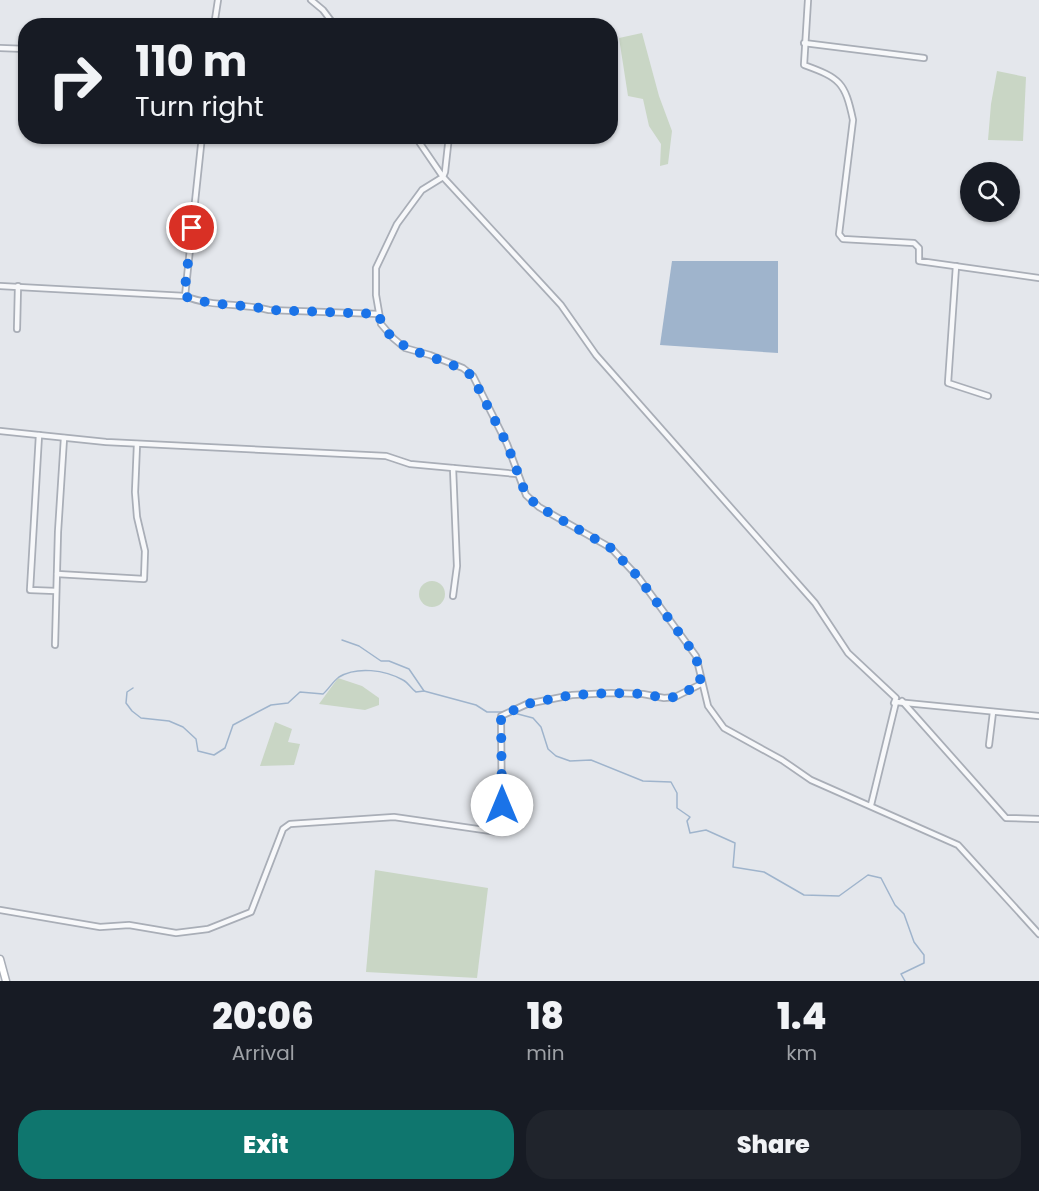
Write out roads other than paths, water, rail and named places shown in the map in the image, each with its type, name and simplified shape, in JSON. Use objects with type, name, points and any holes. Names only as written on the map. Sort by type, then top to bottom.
[{"type":"street","points":[[215,18],[218,0]]},
{"type":"street","points":[[311,0],[329,18]]},
{"type":"street","points":[[808,0],[804,65],[827,73],[841,84],[849,102],[853,120],[839,234],[843,238],[914,243],[919,248],[919,261],[1039,278]]},
{"type":"street","points":[[804,43],[924,58]]},
{"type":"street","points":[[0,48],[18,49]]},
{"type":"street","points":[[184,296],[201,144]]},
{"type":"street","points":[[420,144],[443,177],[561,305],[596,355],[815,603],[848,653],[896,698],[871,805]]},
{"type":"street","points":[[448,144],[443,177],[422,190],[397,224],[376,268],[376,295],[381,324],[405,348],[430,355],[463,369],[472,376],[507,444],[526,495],[533,502],[611,548],[639,578],[696,656],[708,706],[724,728],[782,760],[811,780],[958,845],[1039,934]]},
{"type":"street","points":[[956,267],[948,383],[988,396]]},
{"type":"street","points":[[0,286],[184,296],[199,302],[253,306],[269,310],[379,314]]},
{"type":"street","points":[[17,329],[18,286]]},
{"type":"street","points":[[0,431],[137,444],[386,456],[410,464],[517,474]]},
{"type":"street","points":[[39,435],[30,590],[56,591]]},
{"type":"street","points":[[55,645],[64,438]]},
{"type":"street","points":[[57,574],[144,579],[145,551],[137,517],[135,492],[137,444]]},
{"type":"street","points":[[453,468],[457,566],[453,596]]},
{"type":"street","points":[[0,910],[100,927],[129,925],[176,933],[208,929],[251,912],[283,829],[290,824],[394,817],[498,832],[502,827],[501,716],[527,704],[572,695],[622,693],[664,698],[675,697],[701,684]]},
{"type":"street","points":[[894,703],[902,701],[1039,717]]},
{"type":"street","points":[[902,701],[1006,818],[1039,819]]},
{"type":"street","points":[[989,745],[993,712]]},
{"type":"street","points":[[0,959],[6,981]]},
{"type":"water","points":[[672,261],[778,261],[778,353],[660,345]]},
{"type":"waterway","points":[[342,640],[359,646],[381,661],[389,661],[409,669],[424,691],[476,705],[487,712],[506,712]]},
{"type":"waterway","points":[[133,688],[127,692],[126,703],[132,711],[141,718],[169,721],[183,727],[196,739],[198,751],[214,755],[225,748],[233,725],[271,705],[288,703],[300,692],[323,694],[337,679],[354,671],[388,674],[403,680],[416,692],[424,691]]},
{"type":"waterway","points":[[514,713],[533,718],[541,727],[548,749],[556,756],[570,761],[591,760],[643,781],[671,782],[677,793],[677,808],[690,817],[687,821],[690,833],[706,830],[735,843],[733,867],[764,872],[804,895],[839,896],[868,875],[881,878],[895,905],[904,914],[914,942],[924,955],[924,963],[901,974],[905,981]]}]
